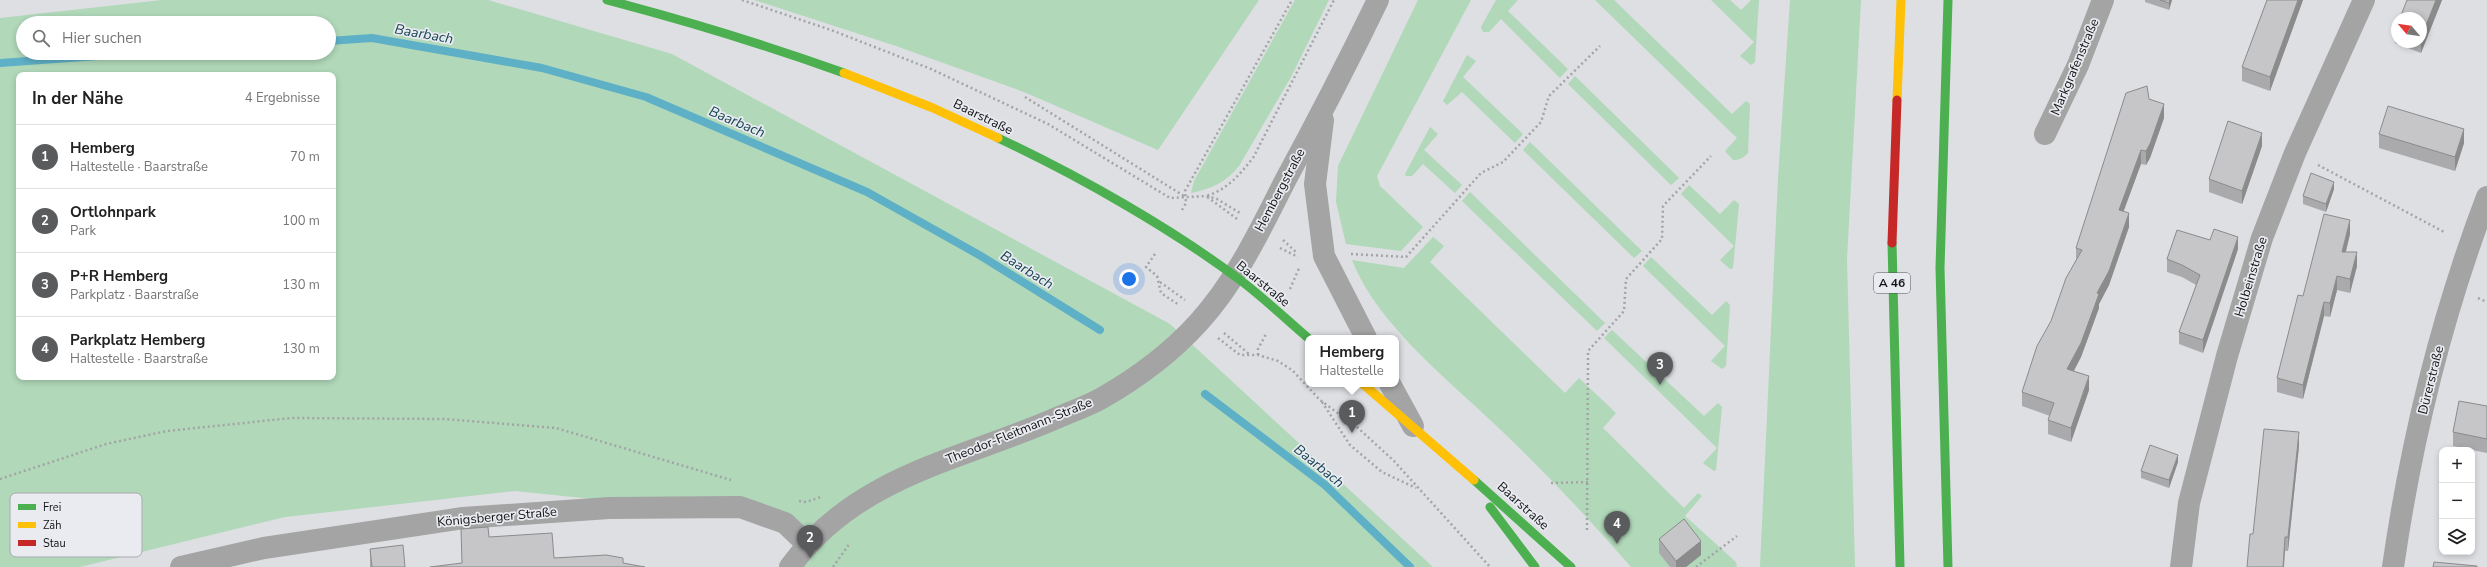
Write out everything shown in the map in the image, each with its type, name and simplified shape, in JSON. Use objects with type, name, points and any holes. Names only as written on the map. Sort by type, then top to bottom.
[{"type":"main road","name":"Baarstraße","points":[[607,0],[696,22],[865,79],[946,113],[1070,176],[1168,232],[1234,276],[1305,335]]},
{"type":"main road","name":"A 46","points":[[1900,567],[1891,264],[1901,0]]},
{"type":"main road","points":[[1948,0],[1940,268],[1948,567]]},
{"type":"main road","name":"Baarstraße","points":[[1366,387],[1458,465],[1571,567]]},
{"type":"main road","name":"Baarstraße","points":[[1458,465],[1535,567]]},
{"type":"street","name":"Hembergstraße","points":[[1234,276],[1325,105],[1378,0]]},
{"type":"street","name":"Markgrafenstraße","points":[[2045,134],[2078,65],[2104,0]]},
{"type":"street","name":"Holbeinstraße","points":[[2181,567],[2189,503],[2227,356],[2262,238],[2295,153],[2364,0]]},
{"type":"street","name":"Hembergstraße","points":[[1325,105],[1316,184],[1324,256],[1364,335]]},
{"type":"street","name":"Dürerstraße","points":[[2393,567],[2400,518],[2428,390],[2469,245],[2487,197]]},
{"type":"street","name":"Theodor-Fleitmann-Straße","points":[[790,567],[807,544],[852,505],[886,485],[909,474],[1039,426],[1101,399],[1152,365],[1188,333],[1234,276]]},
{"type":"street","points":[[1392,387],[1414,429]]},
{"type":"street","name":"Königsberger Straße","points":[[181,567],[264,548],[463,518],[609,508],[740,508],[785,523],[807,544]]},
{"type":"path","points":[[742,0],[831,30],[931,69],[1048,124],[1170,198],[1206,196],[1218,192],[1236,178],[1253,158],[1334,0]]},
{"type":"path","points":[[1186,203],[1185,191],[1292,0]]},
{"type":"path","points":[[1345,253],[1406,257],[1481,173],[1503,162],[1542,122],[1549,96],[1600,46]]},
{"type":"path","points":[[1026,97],[1185,197]]},
{"type":"path","points":[[2295,153],[2469,245]]},
{"type":"path","points":[[1587,530],[1588,351],[1624,311],[1626,279],[1662,239],[1662,206],[1711,156]]},
{"type":"path","points":[[1206,196],[1217,199]]},
{"type":"path","points":[[1153,256],[1146,267],[1157,276],[1160,282],[1161,293],[1168,297]]},
{"type":"path","points":[[1160,282],[1169,287]]},
{"type":"path","points":[[1258,349],[1258,355]]},
{"type":"path","points":[[1243,350],[1249,354]]},
{"type":"path","points":[[1234,351],[1240,355],[1258,355],[1278,361],[1292,370],[1305,384]]},
{"type":"path","points":[[1308,387],[1320,400],[1350,444],[1382,472],[1417,488]]},
{"type":"path","points":[[1320,400],[1357,427],[1394,461],[1490,567]]},
{"type":"path","points":[[0,479],[106,444],[159,432],[233,422],[292,418],[444,419],[556,428],[733,481]]},
{"type":"path","points":[[1551,483],[1588,482]]},
{"type":"path","points":[[791,498],[806,502],[826,496]]},
{"type":"path","points":[[1696,567],[1737,536]]},
{"type":"green space","points":[[162,0],[488,0],[672,54],[1170,324],[1433,567],[797,567],[807,544],[738,514],[515,491],[285,517],[142,552],[142,493],[10,493],[10,557],[121,557],[80,567],[0,567],[0,18],[16,16],[16,60],[336,60],[336,16],[18,16]]},
{"type":"green space","points":[[754,0],[1259,0],[1158,150],[1024,92],[896,46]]},
{"type":"green space","points":[[1295,0],[1329,0],[1291,77],[1239,166],[1224,181],[1212,187],[1191,193],[1194,181]]},
{"type":"green space","points":[[1418,0],[1471,0],[1377,176],[1380,186],[1423,227],[1401,251],[1346,244],[1336,202],[1338,166]]},
{"type":"green space","points":[[1496,0],[1518,0],[1508,11],[1568,69],[1560,78],[1501,19],[1489,32],[1483,32],[1481,27]]},
{"type":"green space","points":[[1595,0],[1614,0],[1732,114],[1746,101],[1750,104],[1748,153],[1745,156],[1738,160],[1733,160],[1725,151],[1737,138]]},
{"type":"green space","points":[[1711,0],[1730,0],[1741,10],[1751,0],[1759,0],[1755,62],[1751,65],[1740,56],[1754,42]]},
{"type":"green space","points":[[1790,0],[1861,0],[1847,259],[1855,567],[1760,567],[1778,178]]},
{"type":"green space","points":[[1467,55],[1476,61],[1463,77],[1523,134],[1515,143],[1462,92],[1447,105],[1443,101]]},
{"type":"green space","points":[[1575,76],[1679,178],[1671,185],[1568,84]]},
{"type":"green space","points":[[1430,127],[1438,134],[1424,150],[1462,185],[1455,193],[1423,164],[1412,176],[1406,176],[1405,174]]},
{"type":"green space","points":[[1530,142],[1642,251],[1634,258],[1523,150]]},
{"type":"green space","points":[[1689,185],[1720,214],[1734,200],[1739,204],[1733,268],[1730,269],[1720,260],[1734,246],[1681,194]]},
{"type":"green space","points":[[1470,192],[1605,323],[1597,331],[1462,201]]},
{"type":"green space","points":[[1433,237],[1444,246],[1430,262],[1565,393],[1579,378],[1616,413],[1603,428],[1684,508],[1698,493],[1702,496],[1685,516],[1736,562],[1737,567],[1631,567],[1538,466],[1441,375],[1398,331],[1364,285],[1352,260],[1404,268]]},
{"type":"green space","points":[[1651,257],[1712,315],[1726,301],[1730,305],[1726,366],[1722,369],[1711,361],[1725,346],[1643,266]]},
{"type":"green space","points":[[1612,330],[1704,416],[1718,403],[1722,407],[1716,470],[1714,471],[1703,463],[1717,448],[1604,338]]},
{"type":"building","points":[[2160,0],[2170,0],[2169,3]]},
{"type":"building","points":[[2267,0],[2298,0],[2270,77],[2242,67]]},
{"type":"building","points":[[2407,0],[2436,0],[2427,23],[2427,12],[2402,12]]},
{"type":"building","points":[[2147,86],[2149,99],[2164,104],[2150,144],[2146,151],[2141,150],[2119,210],[2129,213],[2109,271],[2097,293],[2099,294],[2081,343],[2067,369],[2089,376],[2071,428],[2048,420],[2054,403],[2022,392],[2037,346],[2051,321],[2066,278],[2082,250],[2076,248],[2126,93]]},
{"type":"building","points":[[2388,106],[2464,129],[2455,157],[2379,134]]},
{"type":"building","points":[[2228,121],[2262,133],[2242,191],[2209,179]]},
{"type":"building","points":[[2311,173],[2334,182],[2326,204],[2303,196]]},
{"type":"building","points":[[2324,214],[2350,220],[2342,252],[2357,252],[2350,279],[2337,276],[2330,303],[2324,302],[2303,385],[2277,378],[2298,295],[2303,296]]},
{"type":"building","points":[[2214,229],[2238,237],[2203,340],[2179,332],[2200,275],[2167,259],[2177,230],[2210,240]]},
{"type":"building","points":[[2459,401],[2487,406],[2487,439],[2453,432]]},
{"type":"building","points":[[2264,429],[2299,432],[2288,537],[2285,537],[2283,567],[2247,567],[2250,534],[2253,534]]},
{"type":"building","points":[[2150,445],[2178,455],[2169,480],[2141,471]]},
{"type":"building","points":[[1684,519],[1701,541],[1676,561],[1659,539]]},
{"type":"building","points":[[488,527],[489,537],[552,533],[554,558],[606,555],[623,558],[623,563],[645,567],[430,567],[462,563],[461,529]]},
{"type":"building","points":[[403,545],[405,567],[372,567],[370,549]]},
{"type":"building","points":[[2434,562],[2477,566],[2477,567],[2433,567]]},
{"type":"waterway","name":"Baarbach","points":[[336,41],[372,38],[542,68],[646,97],[867,192],[981,256],[1100,330]]},
{"type":"waterway","name":"Baarbach","points":[[0,63],[42,60]]},
{"type":"waterway","name":"Baarbach","points":[[1205,394],[1325,485],[1410,567]]},
{"type":"traffic: fast","points":[[607,0],[726,34],[844,73]]},
{"type":"traffic: fast","points":[[1948,0],[1940,268],[1948,567]]},
{"type":"traffic: fast","points":[[998,138],[1093,186],[1156,223],[1244,283],[1305,335]]},
{"type":"traffic: fast","points":[[1892,243],[1900,567]]},
{"type":"traffic: fast","points":[[1474,480],[1571,567]]},
{"type":"traffic: fast","points":[[1490,507],[1535,567]]},
{"type":"traffic: slow","points":[[1897,100],[1901,0]]},
{"type":"traffic: slow","points":[[844,73],[933,108],[998,138]]},
{"type":"traffic: slow","points":[[1366,387],[1474,480]]},
{"type":"traffic: jam","points":[[1892,243],[1897,100]]},
{"type":"place","name":"P+R Hemberg","points":[[1660,385]]},
{"type":"place","name":"Hemberg","points":[[1352,433]]},
{"type":"place","name":"Parkplatz Hemberg","points":[[1617,544]]},
{"type":"place","name":"Ortlohnpark","points":[[810,558]]}]
